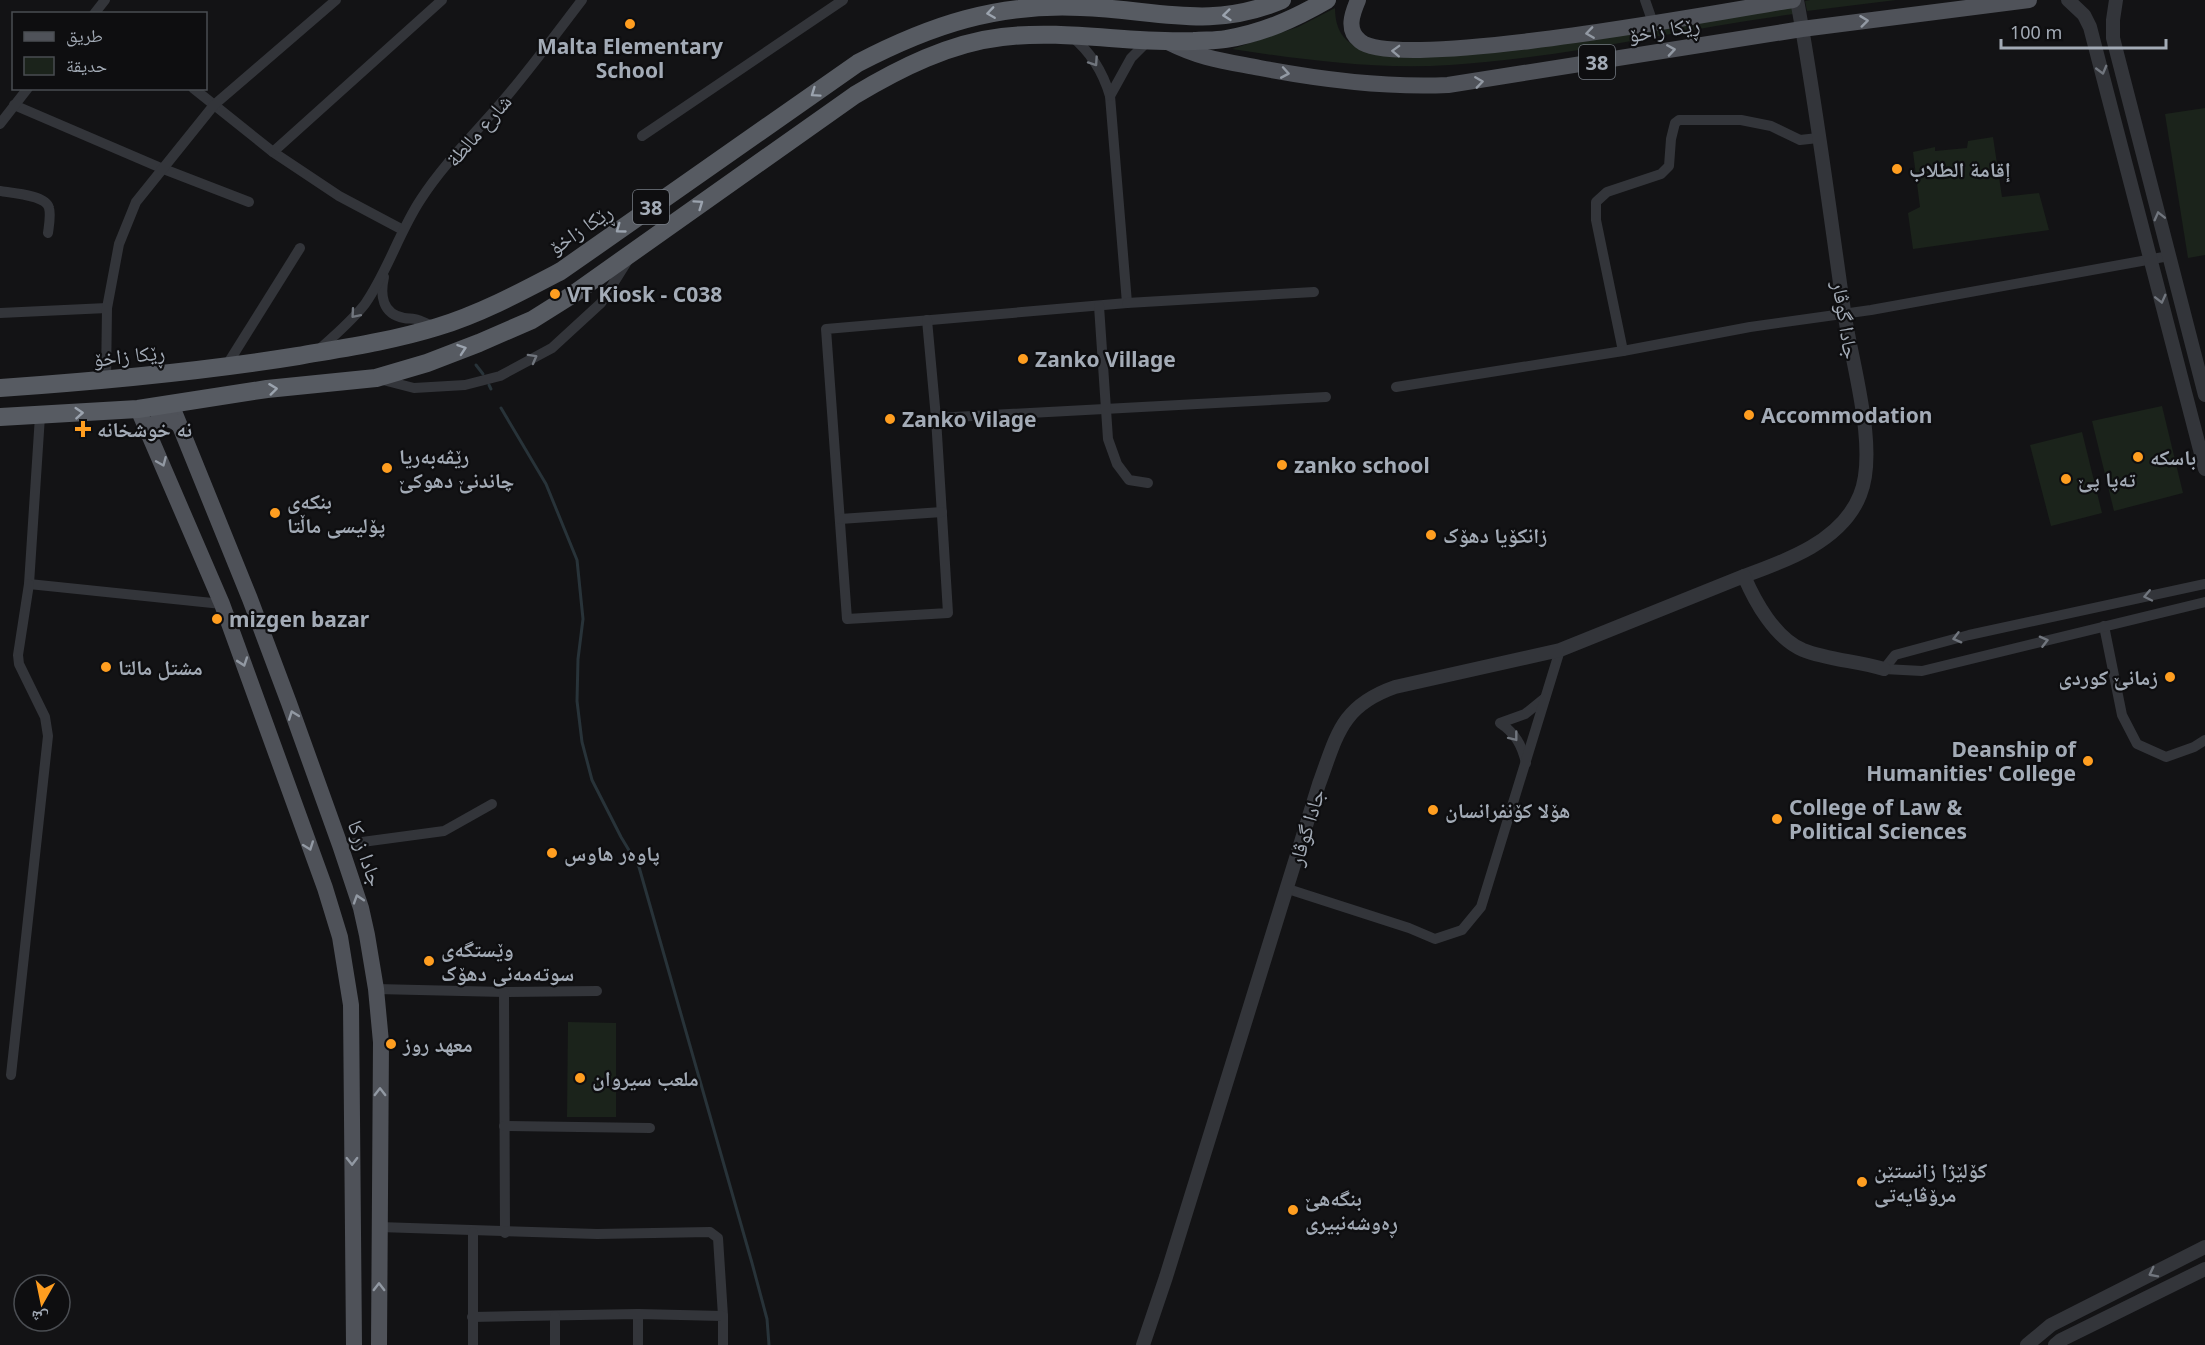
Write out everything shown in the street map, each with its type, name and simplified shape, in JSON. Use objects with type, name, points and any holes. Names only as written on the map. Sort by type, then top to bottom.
[{"type":"highway","name":"ڕێکا زاخۆ","points":[[0,388],[106,381],[225,368],[377,342],[436,327],[493,305],[561,271],[858,63],[895,44],[942,25],[980,15],[1082,3],[1186,18],[1214,17],[1254,11],[1282,0]]},
{"type":"highway","name":"ڕێکا زاخۆ","points":[[0,417],[138,409],[277,388],[376,378],[479,343],[532,321],[855,95],[892,73],[965,45],[1002,37],[1068,34],[1168,42],[1223,40],[1265,30],[1327,0]]},
{"type":"highway","points":[[561,271],[575,293]]},
{"type":"main road","name":"ڕێکا زاخۆ","points":[[1358,0],[1351,19],[1352,31],[1360,42],[1384,50],[1441,50],[1584,34],[1795,0]]},
{"type":"main road","name":"ڕێکا زاخۆ","points":[[1168,42],[1200,57],[1288,74],[1343,81],[1420,86],[1476,82],[1802,29],[2022,0]]},
{"type":"main road","name":"جادا زرکا","points":[[171,404],[250,599],[361,908],[376,989],[381,1042],[380,1345]]},
{"type":"main road","points":[[138,409],[222,604],[325,888],[345,962],[351,1005],[354,1345]]},
{"type":"main road","points":[[149,433],[154,423],[164,419],[175,421],[179,425]]},
{"type":"street","points":[[106,381],[107,308],[119,244],[136,202],[161,168],[214,105],[336,0]]},
{"type":"street","points":[[273,152],[442,0]]},
{"type":"street","name":"شارع مالطة","points":[[315,353],[357,313],[386,268],[403,230],[428,190],[462,146],[512,90],[582,0]]},
{"type":"street","points":[[642,136],[843,0]]},
{"type":"street","points":[[1645,0],[1653,23]]},
{"type":"street","name":"جادا گوڤار","points":[[1143,1345],[1319,784],[1345,720],[1357,707],[1370,698],[1395,687],[1560,650],[1794,555],[1819,542],[1842,523],[1860,495],[1866,474],[1866,437],[1844,313],[1818,138],[1811,73],[1795,0]]},
{"type":"street","points":[[2068,0],[2084,15],[2095,43],[2205,469]]},
{"type":"street","points":[[2116,0],[2113,38],[2205,395]]},
{"type":"street","points":[[1068,34],[1094,61],[1110,96],[1127,303]]},
{"type":"street","points":[[2095,43],[2113,38]]},
{"type":"street","points":[[1110,96],[1131,58],[1148,41]]},
{"type":"street","points":[[0,124],[26,90]]},
{"type":"street","points":[[195,90],[273,152],[339,196],[403,230]]},
{"type":"street","points":[[14,105],[161,168],[249,202]]},
{"type":"street","points":[[1623,351],[1596,220],[1596,202],[1606,192],[1661,174],[1669,166],[1671,139],[1675,123],[1679,120],[1741,120],[1771,126],[1800,140],[1818,138]]},
{"type":"street","points":[[0,191],[46,201],[49,208],[48,233]]},
{"type":"street","points":[[225,368],[300,248]]},
{"type":"street","points":[[376,378],[414,388],[465,385],[500,376],[552,348],[601,303],[635,249]]},
{"type":"street","points":[[1396,387],[1623,351],[1750,327],[1844,313],[2169,256]]},
{"type":"street","name":"شارع مالطة","points":[[386,268],[382,291],[386,306],[395,315],[416,318],[436,327]]},
{"type":"street","points":[[927,320],[936,418],[948,613],[847,619],[826,329],[927,320],[1099,306],[1127,303],[1314,292]]},
{"type":"street","points":[[1099,306],[1108,439],[1117,464],[1129,480],[1148,483]]},
{"type":"street","points":[[0,313],[107,308]]},
{"type":"street","points":[[936,418],[1326,397]]},
{"type":"street","points":[[11,1075],[48,736],[45,717],[19,664],[18,655],[29,584],[40,416]]},
{"type":"street","points":[[840,519],[942,512]]},
{"type":"street","points":[[1744,576],[1750,592],[1773,625],[1802,649],[1823,656],[1861,662],[1884,669],[1922,671],[2205,602]]},
{"type":"street","points":[[29,584],[222,604]]},
{"type":"street","points":[[1884,669],[1895,656],[1969,635],[2205,584]]},
{"type":"street","points":[[2104,626],[2122,715],[2137,744],[2166,757],[2194,747],[2205,740]]},
{"type":"street","points":[[1284,893],[1288,889],[1409,928],[1435,939],[1462,930],[1481,907],[1560,650]]},
{"type":"street","points":[[1526,764],[1522,748],[1515,736],[1500,723],[1525,714],[1545,698]]},
{"type":"street","points":[[340,845],[434,834],[444,831],[492,804]]},
{"type":"street","points":[[376,989],[504,992],[597,991]]},
{"type":"street","points":[[504,992],[505,1233]]},
{"type":"street","points":[[504,1126],[650,1128]]},
{"type":"street","points":[[379,1227],[505,1233],[710,1232],[718,1238],[723,1345]]},
{"type":"street","points":[[473,1232],[473,1345]]},
{"type":"street","points":[[2027,1345],[2051,1325],[2205,1247]]},
{"type":"street","points":[[2055,1345],[2205,1269]]},
{"type":"street","points":[[472,1317],[638,1314],[723,1316]]},
{"type":"street","points":[[638,1314],[638,1345]]},
{"type":"street","points":[[555,1316],[555,1345]]},
{"type":"green space","points":[[1896,0],[1807,11],[1805,1]]},
{"type":"green space","points":[[1791,2],[1794,14],[1579,50],[1450,65],[1368,65],[1232,49],[1298,27],[1335,8],[1338,27],[1346,40],[1360,48],[1378,52]]},
{"type":"green space","points":[[2205,108],[2205,255],[2188,258],[2165,114]]},
{"type":"green space","points":[[1993,137],[2002,197],[2039,193],[2049,230],[1913,249],[1908,213],[1920,207],[1913,152],[1935,147],[1935,151],[1967,148],[1968,141]]},
{"type":"green space","name":"باسکە","points":[[2162,406],[2183,493],[2114,511],[2092,421]]},
{"type":"green space","name":"تەپا پێ","points":[[2082,432],[2102,513],[2051,526],[2030,445]]},
{"type":"green space","points":[[568,1022],[616,1023],[616,1117],[567,1117]]},
{"type":"waterway","points":[[476,365],[483,374]]},
{"type":"waterway","points":[[489,385],[491,389]]},
{"type":"waterway","points":[[501,408],[546,484],[577,560],[583,619],[578,659],[577,701],[582,742],[592,780],[639,867],[752,1263],[767,1319],[769,1345]]},
{"type":"place","name":"Malta Elementary School","points":[[630,24]]},
{"type":"place","name":"إقامة الطلاب","points":[[1897,169]]},
{"type":"place","name":"VT Kiosk - C038","points":[[555,294]]},
{"type":"place","name":"Zanko Village","points":[[1023,359]]},
{"type":"place","name":"Accommodation","points":[[1749,415]]},
{"type":"place","name":"Zanko Vilage","points":[[890,419]]},
{"type":"place","name":"نه خوشخانه","points":[[83,429]]},
{"type":"place","name":"باسکە","points":[[2138,457]]},
{"type":"place","name":"zanko school","points":[[1282,465]]},
{"type":"place","name":"رێڤەبەریا چاندنێ دهوکێ","points":[[387,468]]},
{"type":"place","name":"تەپا پێ","points":[[2066,479]]},
{"type":"place","name":"بنکەی پۆلیسی ماڵتا","points":[[275,513]]},
{"type":"place","name":"زانکۆیا دهۆک","points":[[1431,535]]},
{"type":"place","name":"mizgen bazar","points":[[217,619]]},
{"type":"place","name":"مشتل مالتا","points":[[106,667]]},
{"type":"place","name":"زمانێ کوردی","points":[[2170,677]]},
{"type":"place","name":"Deanship of Humanities' College","points":[[2088,761]]},
{"type":"place","name":"هۆلا كۆنفرانسان","points":[[1433,810]]},
{"type":"place","name":"College of Law & Political Sciences","points":[[1777,819]]},
{"type":"place","name":"پاوەر هاوس","points":[[552,853]]},
{"type":"place","name":"وێستگەی سوتەمەنی دهۆک","points":[[429,961]]},
{"type":"place","name":"معهد روز","points":[[391,1044]]},
{"type":"place","name":"ملعب سيروان","points":[[580,1078]]},
{"type":"place","name":"كۆلێژا زانستێن مرۆڤایەتی","points":[[1862,1182]]},
{"type":"place","name":"بنگه‌هێ ڕه‌وشه‌نبیرى","points":[[1293,1210]]}]
